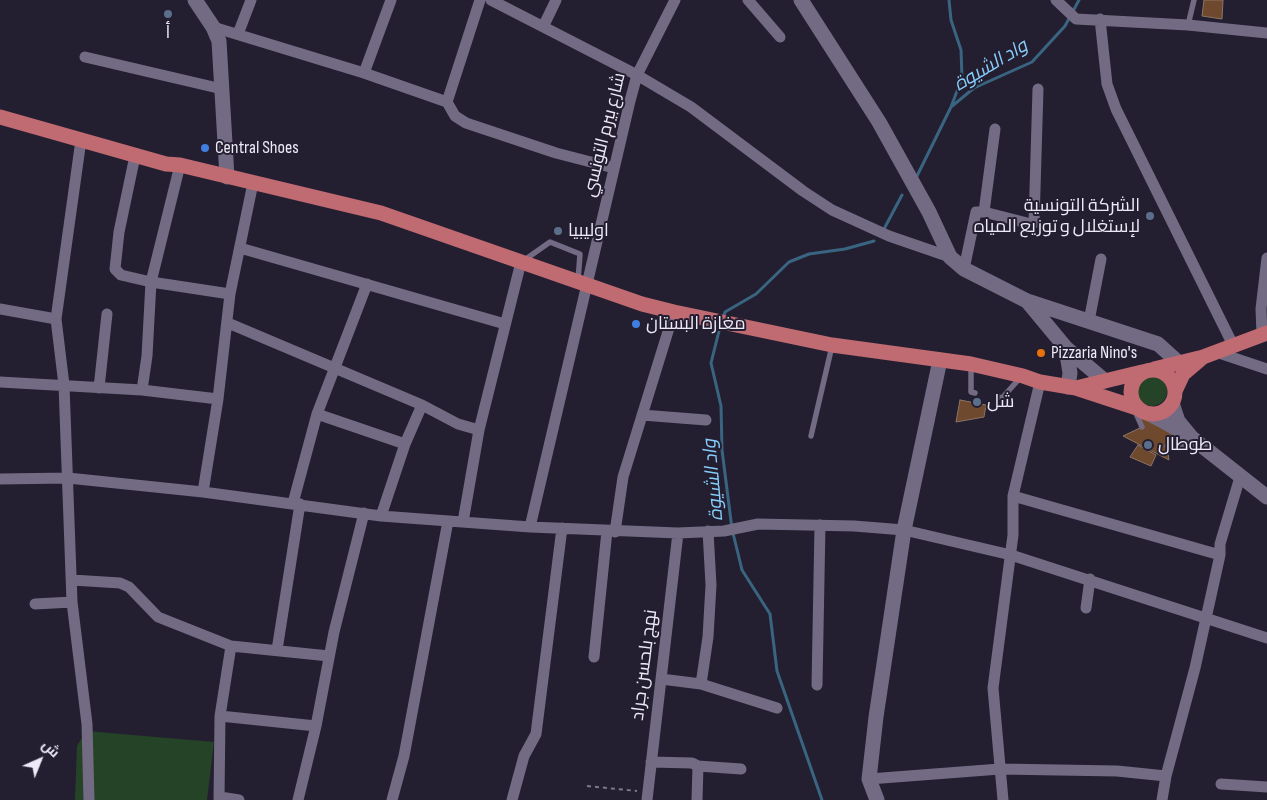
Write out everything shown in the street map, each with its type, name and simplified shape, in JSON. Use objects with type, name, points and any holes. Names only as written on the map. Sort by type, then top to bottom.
[{"type":"main road","points":[[0,117],[135,156],[381,213],[582,283],[674,312],[832,345],[971,364],[1023,376],[1040,382],[1072,388],[1141,410],[1165,411],[1174,397],[1183,374],[1209,354]]},
{"type":"main road","points":[[1072,388],[1148,371],[1209,354],[1265,334]]},
{"type":"main road","points":[[1141,410],[1130,396],[1130,389],[1136,376],[1148,371],[1161,371],[1171,379],[1174,397]]},
{"type":"street","points":[[195,0],[214,27],[219,42],[227,177]]},
{"type":"street","points":[[238,34],[251,0]]},
{"type":"street","points":[[364,73],[391,0]]},
{"type":"street","points":[[447,102],[480,0]]},
{"type":"street","points":[[491,0],[637,75],[691,107],[832,210],[889,236],[950,257],[964,269],[1027,302],[1158,344],[1178,362]]},
{"type":"street","points":[[544,26],[556,0]]},
{"type":"street","name":"شارع بيرم التونسي","points":[[530,527],[582,283],[614,168],[637,75],[675,0]]},
{"type":"street","points":[[748,0],[780,37]]},
{"type":"street","points":[[802,0],[879,122],[929,212],[950,257]]},
{"type":"street","points":[[1057,2],[1076,19],[1188,25],[1267,33]]},
{"type":"street","points":[[1100,19],[1107,84],[1116,109],[1233,345]]},
{"type":"street","points":[[214,27],[364,73],[447,102],[455,116],[466,123],[556,153],[614,168]]},
{"type":"street","points":[[84,57],[222,89]]},
{"type":"street","points":[[964,269],[975,214],[978,211],[1031,224],[1034,223],[1038,89]]},
{"type":"street","points":[[984,212],[995,129]]},
{"type":"street","points":[[81,140],[56,319],[64,385],[72,602],[87,724],[89,800]]},
{"type":"street","points":[[135,156],[114,265],[115,269],[121,275],[151,282],[230,294]]},
{"type":"street","points":[[142,390],[147,356],[151,282],[180,165]]},
{"type":"street","points":[[203,492],[218,399],[230,294],[253,183]]},
{"type":"street","points":[[240,248],[505,324]]},
{"type":"street","points":[[1088,321],[1101,259]]},
{"type":"street","points":[[1265,334],[1261,308],[1267,259]]},
{"type":"street","points":[[463,522],[479,430],[521,262]]},
{"type":"street","points":[[277,650],[297,504],[318,414],[367,284]]},
{"type":"street","points":[[1027,302],[1066,348],[1105,381]]},
{"type":"street","points":[[0,309],[56,319]]},
{"type":"street","points":[[594,657],[611,532],[623,477],[674,312]]},
{"type":"street","points":[[98,388],[107,314]]},
{"type":"street","points":[[228,323],[422,405],[449,420],[479,430]]},
{"type":"street","points":[[1066,348],[1072,388]]},
{"type":"street","points":[[1209,354],[1267,369]]},
{"type":"street","points":[[877,800],[869,779],[876,716],[904,530],[940,360]]},
{"type":"street","points":[[0,382],[142,390],[218,399]]},
{"type":"street","points":[[1004,800],[993,688],[1014,535],[1012,496],[1040,382]]},
{"type":"street","points":[[1174,397],[1178,421],[1195,440],[1267,497]]},
{"type":"street","points":[[381,516],[405,444],[422,405]]},
{"type":"street","points":[[1141,410],[1195,440]]},
{"type":"street","points":[[318,414],[405,444]]},
{"type":"street","points":[[642,415],[706,420]]},
{"type":"street","points":[[1162,800],[1166,776],[1195,668],[1220,555],[1220,544],[1240,477]]},
{"type":"street","points":[[0,479],[68,478],[203,492],[381,516],[611,532],[678,534],[724,531],[758,524],[820,525],[904,530],[1011,555],[1090,579],[1267,638]]},
{"type":"street","points":[[1012,496],[1220,555]]},
{"type":"street","points":[[298,800],[316,726],[329,656],[364,513]]},
{"type":"street","points":[[392,800],[404,756],[448,521]]},
{"type":"street","points":[[817,685],[820,525]]},
{"type":"street","points":[[512,800],[524,756],[536,734],[562,528]]},
{"type":"street","points":[[701,684],[708,637],[711,585],[708,531]]},
{"type":"street","name":"نهج بلحسن جراد","points":[[648,796],[650,762],[678,534]]},
{"type":"street","points":[[1086,608],[1090,579]]},
{"type":"street","points":[[72,580],[120,583],[128,587],[158,616],[231,646],[329,656]]},
{"type":"street","points":[[35,604],[72,602]]},
{"type":"street","points":[[231,646],[220,716],[219,798],[239,800]]},
{"type":"street","points":[[661,678],[701,684],[777,708]]},
{"type":"street","points":[[220,716],[316,726]]},
{"type":"street","points":[[650,762],[692,763],[698,766],[741,769]]},
{"type":"street","points":[[698,766],[698,800]]},
{"type":"street","points":[[869,779],[1000,769],[1117,771],[1166,776]]},
{"type":"street","points":[[1221,784],[1267,787]]},
{"type":"lane","points":[[1188,25],[1194,0]]},
{"type":"lane","points":[[521,262],[550,242],[580,254],[582,283]]},
{"type":"lane","points":[[811,436],[832,345]]},
{"type":"lane","points":[[971,364],[971,392],[975,393]]},
{"type":"lane","points":[[999,397],[1002,398],[1023,376]]},
{"type":"lane","points":[[1141,410],[1135,415],[1142,427]]},
{"type":"lane","points":[[1167,446],[1195,440]]},
{"type":"path","points":[[587,786],[648,796]]},
{"type":"green space","points":[[1152,376],[1162,381],[1167,391],[1162,401],[1152,406],[1142,401],[1137,391],[1142,381]]},
{"type":"green space","points":[[86,731],[214,742],[207,800],[75,800],[77,746]]},
{"type":"building","points":[[1204,0],[1223,0],[1222,19],[1202,16]]},
{"type":"building","points":[[960,400],[986,405],[984,417],[956,422]]},
{"type":"building","points":[[1135,415],[1178,436],[1167,446],[1169,460],[1123,436],[1142,427]]},
{"type":"building","points":[[1138,445],[1156,455],[1151,466],[1130,457]]},
{"type":"waterway","name":"واد الشيوة","points":[[916,178],[951,107],[962,78],[961,50],[951,20],[949,0]]},
{"type":"waterway","name":"واد الشيوة","points":[[951,107],[974,88],[1032,62],[1065,26],[1079,0]]},
{"type":"waterway","name":"واد الشيوة","points":[[884,229],[902,195]]},
{"type":"waterway","name":"واد الشيوة","points":[[723,319],[725,312],[756,294],[789,262],[809,254],[845,249],[874,241]]},
{"type":"waterway","name":"واد الشيوة","points":[[720,327],[711,363],[721,406],[722,450],[732,529],[742,570],[770,614],[777,671],[822,800]]},
{"type":"place","name":"أ","points":[[168,14]]},
{"type":"place","name":"Central Shoes","points":[[205,148]]},
{"type":"place","name":"الشركة التونسية لإستغلال و توزيع المياه","points":[[1150,216]]},
{"type":"place","name":"اوليبيا","points":[[558,231]]},
{"type":"place","name":"مغازة البستان","points":[[636,324]]},
{"type":"place","name":"Pizzaria Nino's","points":[[1041,353]]},
{"type":"place","name":"شل","points":[[977,402]]},
{"type":"place","name":"طوطال","points":[[1148,445]]}]
